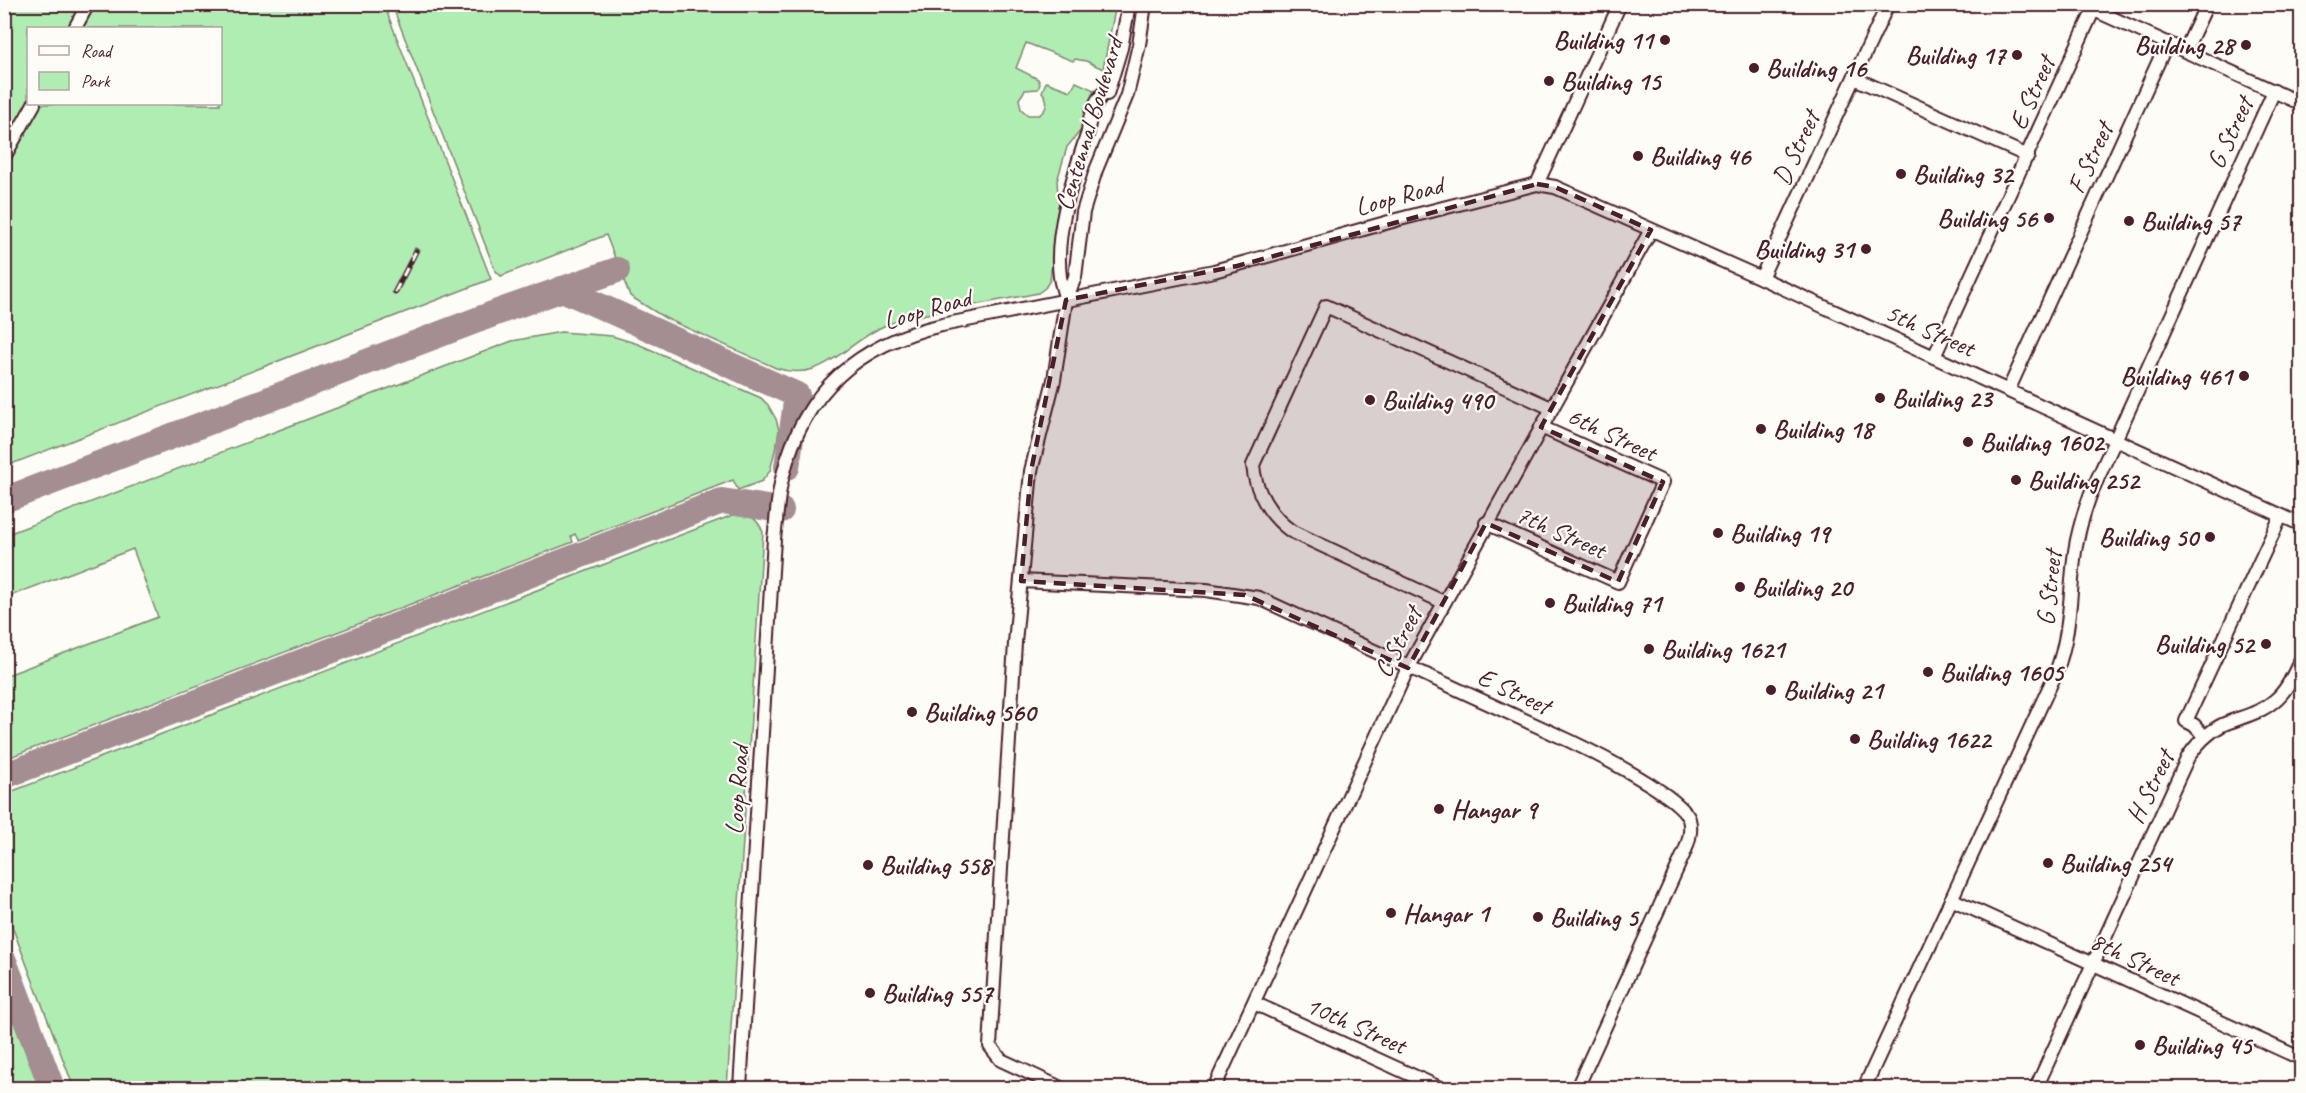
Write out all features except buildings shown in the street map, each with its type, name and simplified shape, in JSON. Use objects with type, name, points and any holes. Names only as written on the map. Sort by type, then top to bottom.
[{"type":"street","points":[[76,27],[88,4]]},
{"type":"street","name":"Centennal Boulevard","points":[[1066,300],[1060,277],[1065,211],[1088,132],[1089,120],[1100,96],[1108,88],[1121,48],[1129,4]]},
{"type":"street","name":"Centennal Boulevard","points":[[1066,300],[1075,277],[1078,237],[1088,192],[1127,95],[1139,45],[1145,4]]},
{"type":"street","points":[[1537,184],[1620,4]]},
{"type":"street","name":"D Street","points":[[1761,278],[1888,4]]},
{"type":"street","points":[[2081,4],[2301,104]]},
{"type":"street","points":[[2185,51],[2207,4]]},
{"type":"street","name":"E Street","points":[[1934,357],[2094,9]]},
{"type":"street","name":"F Street","points":[[2008,391],[2167,43]]},
{"type":"street","points":[[1854,78],[2028,156]]},
{"type":"street","name":"G Street","points":[[1864,1089],[2059,663],[2070,618],[2074,561],[2080,524],[2091,493],[2274,91]]},
{"type":"street","points":[[4,157],[33,105]]},
{"type":"street","name":"Loop Road","points":[[740,1089],[774,539],[779,492],[793,443],[804,421],[827,388],[854,362],[888,341],[932,327],[1230,267],[1396,220],[1537,184]]},
{"type":"street","name":"5th Street","points":[[1537,184],[1555,187],[1761,278],[2301,525]]},
{"type":"street","name":"C Street","points":[[1214,1089],[1408,668],[1651,230]]},
{"type":"street","points":[[1061,1089],[1001,1060],[993,1052],[990,1041],[1015,643],[1031,471],[1053,380],[1066,300]]},
{"type":"street","points":[[1443,602],[1292,531],[1275,517],[1258,490],[1253,465],[1326,306],[1551,408]]},
{"type":"street","name":"6th Street","points":[[1541,426],[1663,482],[1618,582]]},
{"type":"street","name":"H Street","points":[[2036,1089],[2180,772],[2194,749],[2205,737],[2194,725],[2186,721],[2281,516]]},
{"type":"street","name":"7th Street","points":[[1486,524],[1618,582]]},
{"type":"street","name":"E Street","points":[[1021,581],[1206,590],[1245,595],[1274,604],[1603,758],[1675,801],[1689,819],[1690,831],[1685,851],[1577,1089]]},
{"type":"street","points":[[2205,737],[2222,725],[2261,710],[2276,700],[2292,679],[2301,657]]},
{"type":"street","name":"8th Street","points":[[1951,899],[2301,1059]]},
{"type":"street","name":"10th Street","points":[[1254,1003],[1440,1089]]},
{"type":"highlighted area","points":[[1537,184],[1555,187],[1651,230],[1541,427],[1663,482],[1618,582],[1486,523],[1408,668],[1245,595],[1021,581],[1031,471],[1066,300],[1237,266]]},
{"type":"green space","points":[[97,4],[384,5],[491,279],[9,465],[5,462],[5,168],[39,105],[222,105],[222,27],[82,27]],"holes":[[[415,248],[419,250],[397,294],[392,292]]]},
{"type":"green space","points":[[748,4],[790,11],[818,11],[896,4],[1041,4],[1066,13],[1071,8],[1062,5],[1116,5],[1103,69],[1086,61],[1075,59],[1073,61],[1026,43],[1016,68],[1038,79],[1040,84],[1038,89],[1025,90],[1019,99],[1021,109],[1028,115],[1039,115],[1046,107],[1042,92],[1046,82],[1071,91],[1076,82],[1094,90],[1084,111],[1087,117],[1081,130],[1067,147],[1057,181],[1059,208],[1050,280],[1045,288],[1038,293],[924,314],[894,322],[872,332],[821,366],[793,371],[776,368],[665,318],[630,296],[606,235],[501,276],[495,270],[392,5]]},
{"type":"green space","points":[[5,5],[81,5],[69,27],[27,27],[27,102],[5,144]]},
{"type":"green space","points":[[561,332],[612,336],[638,344],[761,398],[776,419],[779,430],[770,471],[762,481],[738,490],[733,480],[578,540],[575,534],[571,536],[573,542],[5,759],[5,676],[158,617],[133,549],[5,598],[5,535],[512,341]]},
{"type":"green space","points":[[738,513],[754,518],[763,532],[727,1088],[74,1088],[5,908],[5,794]]},
{"type":"green space","points":[[5,1005],[10,1012],[40,1088],[5,1088]]},
{"type":"taxiway","points":[[4,500],[506,309],[617,270]]},
{"type":"taxiway","points":[[562,289],[797,395],[787,467]]},
{"type":"taxiway","points":[[4,776],[722,501],[781,510]]},
{"type":"taxiway","points":[[4,961],[52,1088]]},
{"type":"railway","points":[[395,292],[416,251]]},
{"type":"place","name":"Building 11","points":[[1665,40]]},
{"type":"place","name":"Building 28","points":[[2246,45]]},
{"type":"place","name":"Building 17","points":[[2017,55]]},
{"type":"place","name":"Building 16","points":[[1754,68]]},
{"type":"place","name":"Building 15","points":[[1549,81]]},
{"type":"place","name":"Building 46","points":[[1638,156]]},
{"type":"place","name":"Building 32","points":[[1901,174]]},
{"type":"place","name":"Building 56","points":[[2049,218]]},
{"type":"place","name":"Building 57","points":[[2129,221]]},
{"type":"place","name":"Building 31","points":[[1866,249]]},
{"type":"place","name":"Building 461","points":[[2244,376]]},
{"type":"place","name":"Building 23","points":[[1880,398]]},
{"type":"place","name":"Building 490","points":[[1370,400]]},
{"type":"place","name":"Building 18","points":[[1761,429]]},
{"type":"place","name":"Building 1602","points":[[1968,442]]},
{"type":"place","name":"Building 252","points":[[2016,480]]},
{"type":"place","name":"Building 19","points":[[1718,533]]},
{"type":"place","name":"Building 50","points":[[2210,537]]},
{"type":"place","name":"Building 20","points":[[1740,587]]},
{"type":"place","name":"Building 71","points":[[1550,603]]},
{"type":"place","name":"Building 52","points":[[2266,644]]},
{"type":"place","name":"Building 1621","points":[[1649,649]]},
{"type":"place","name":"Building 1605","points":[[1928,672]]},
{"type":"place","name":"Building 21","points":[[1771,690]]},
{"type":"place","name":"Building 560","points":[[912,712]]},
{"type":"place","name":"Building 1622","points":[[1855,739]]},
{"type":"place","name":"Hangar 9","points":[[1439,809]]},
{"type":"place","name":"Building 254","points":[[2048,863]]},
{"type":"place","name":"Building 558","points":[[868,865]]},
{"type":"place","name":"Hangar 1","points":[[1391,913]]},
{"type":"place","name":"Building 5","points":[[1538,917]]},
{"type":"place","name":"Building 557","points":[[870,993]]},
{"type":"place","name":"Building 45","points":[[2140,1045]]}]
